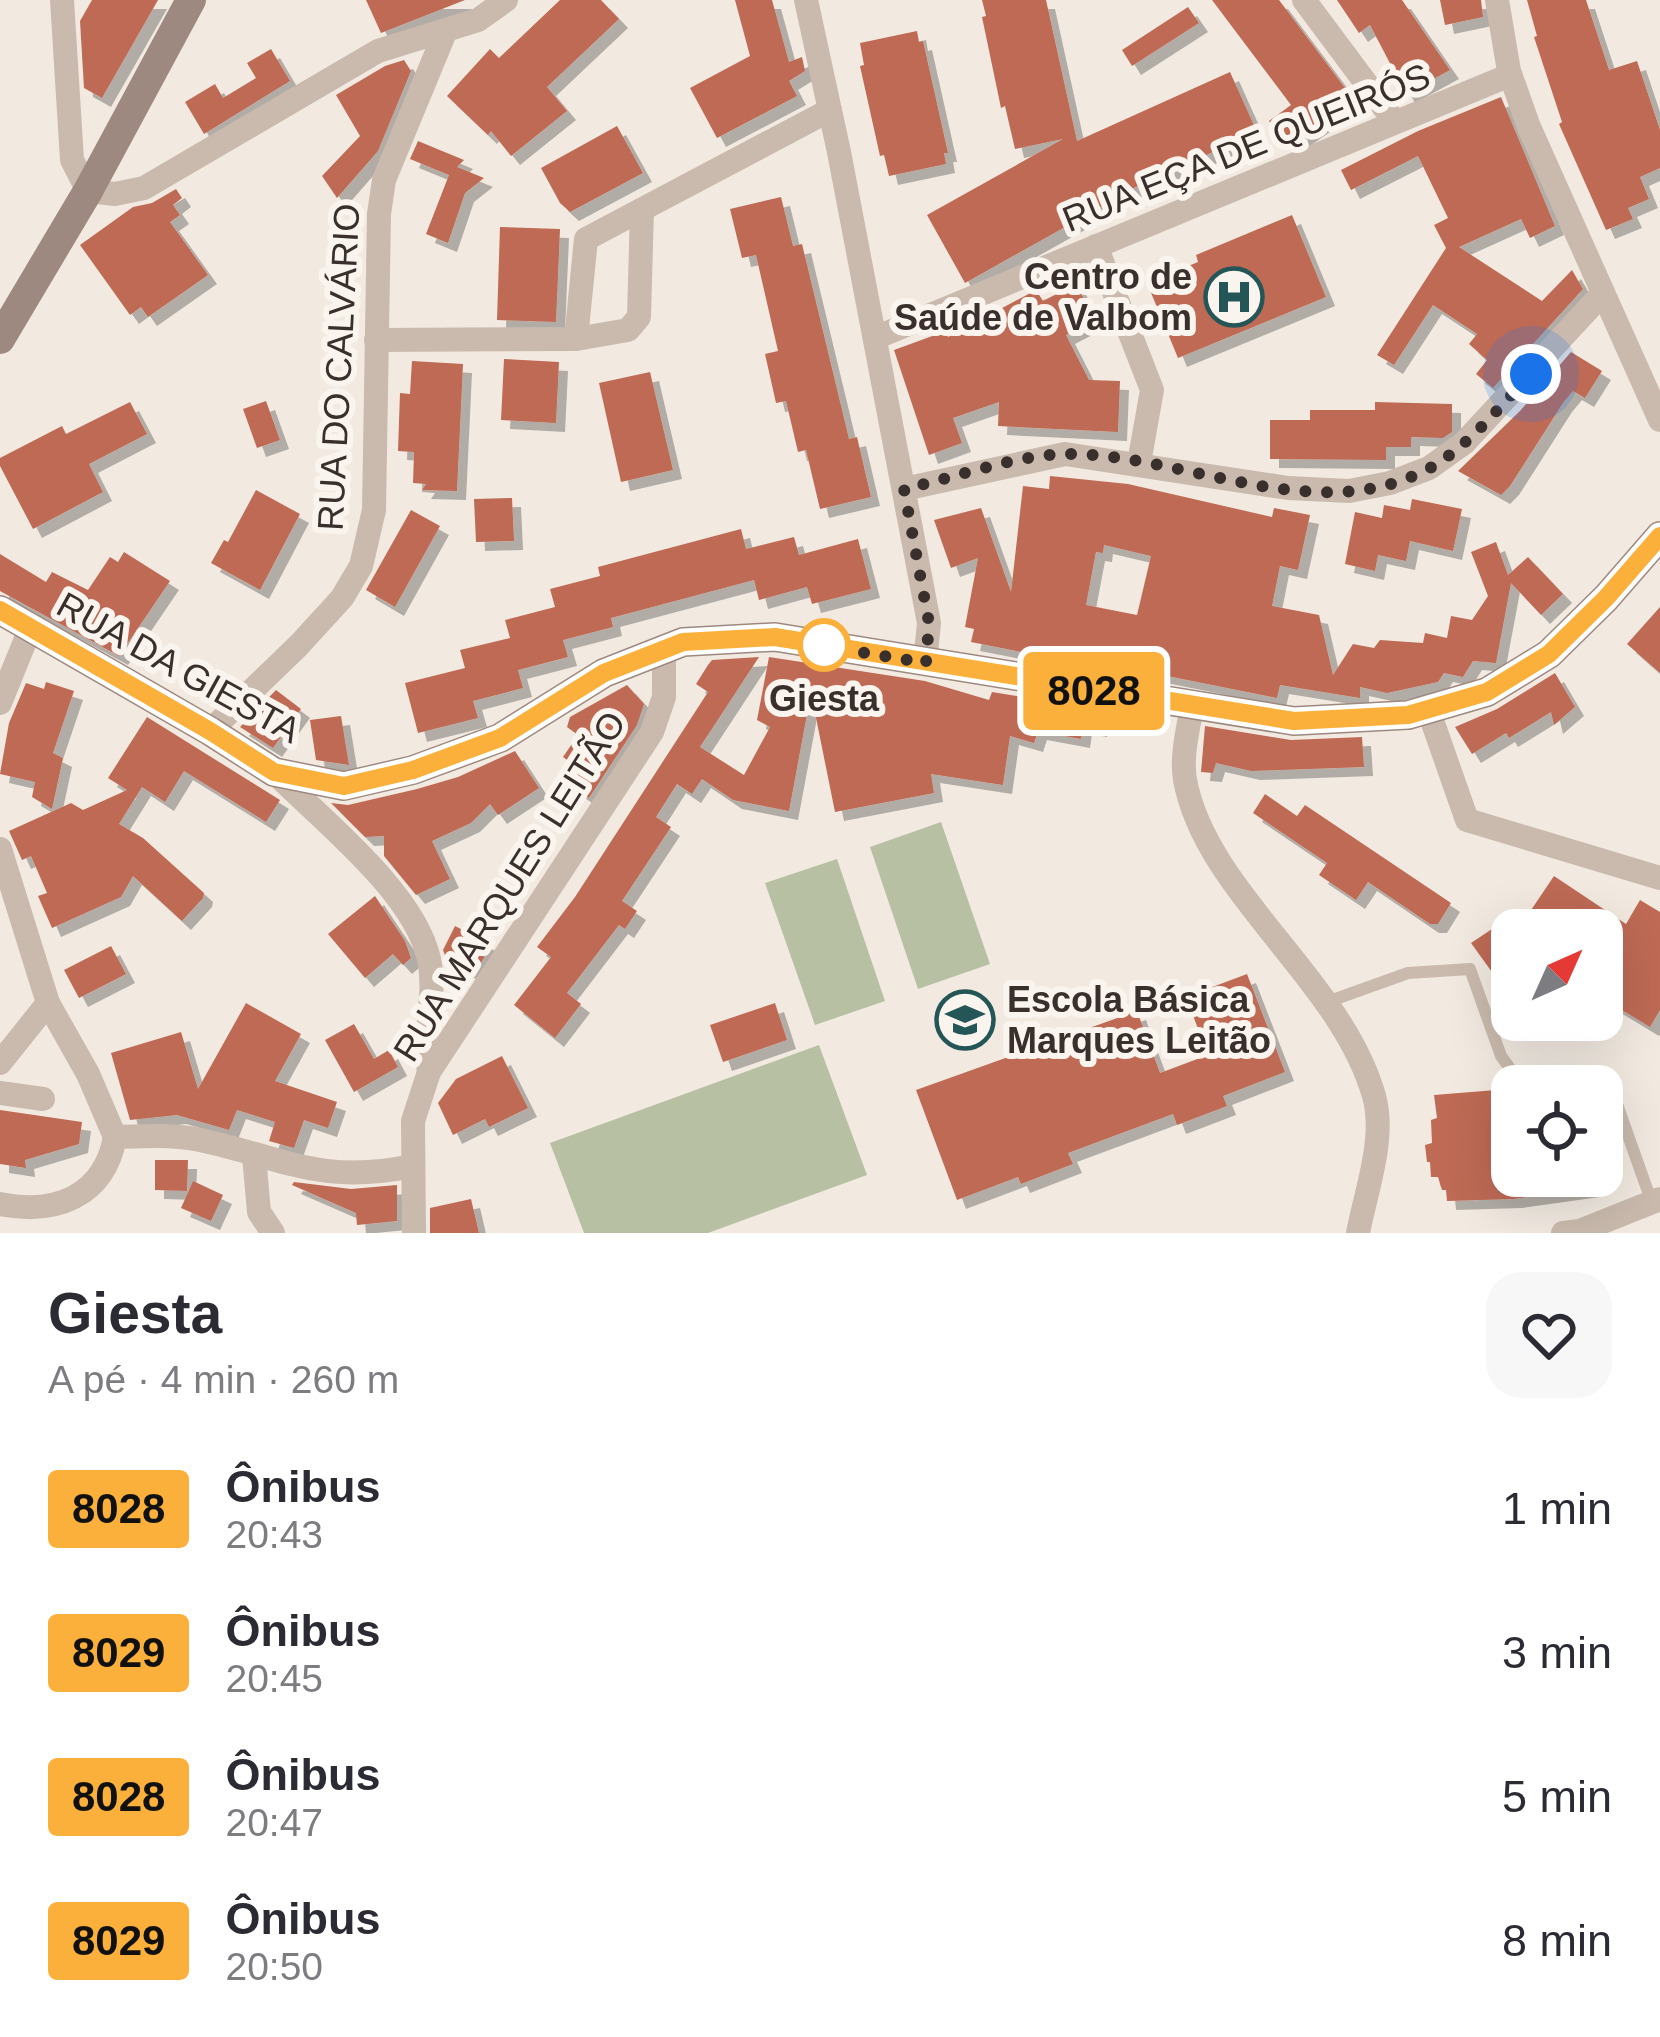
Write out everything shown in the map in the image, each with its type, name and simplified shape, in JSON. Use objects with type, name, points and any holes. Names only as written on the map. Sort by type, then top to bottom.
[{"type":"street","points":[[62,0],[72,160],[88,191]]},
{"type":"street","points":[[0,339],[88,191],[191,0]]},
{"type":"street","points":[[88,191],[115,194],[144,188],[378,51],[478,20],[506,0]]},
{"type":"street","points":[[806,0],[929,623],[926,663]]},
{"type":"street","points":[[1304,0],[1395,122]]},
{"type":"street","points":[[1497,0],[1510,75],[1660,420]]},
{"type":"street","name":"RUA DO CALVÁRIO","points":[[210,731],[342,598],[362,566],[374,510],[384,180],[446,30]]},
{"type":"street","name":"RUA EÇA DE QUEIRÓS","points":[[875,338],[1510,75]]},
{"type":"street","points":[[577,339],[586,239],[830,110]]},
{"type":"street","points":[[376,340],[577,339],[628,330],[638,316],[642,210]]},
{"type":"street","points":[[1096,246],[1152,390],[1138,463]]},
{"type":"street","points":[[904,489],[1064,454],[1288,488],[1349,490],[1390,483],[1430,468],[1464,443],[1603,293]]},
{"type":"street","name":"RUA DA GIESTA","points":[[0,610],[274,772],[344,786],[413,770],[500,738],[604,673],[683,642],[775,637],[1294,721],[1408,715],[1487,692],[1549,654],[1660,536]]},
{"type":"street","points":[[0,703],[30,629]]},
{"type":"street","name":"RUA MARQUES LEITÃO","points":[[414,1233],[413,1121],[429,1072],[652,732],[664,698],[664,650]]},
{"type":"street","points":[[1192,706],[1184,776],[1193,808],[1217,857],[1327,1002],[1375,1097],[1378,1134],[1358,1233]]},
{"type":"street","points":[[1428,709],[1468,820],[1660,878]]},
{"type":"street","points":[[274,772],[364,861],[422,934],[430,964],[431,1014],[425,1052],[429,1072]]},
{"type":"street","points":[[0,849],[48,1003],[88,1074],[115,1137],[111,1156],[92,1186],[63,1204],[29,1210],[0,1204]]},
{"type":"street","points":[[0,1063],[48,1003]]},
{"type":"street","points":[[0,1093],[43,1099]]},
{"type":"street","points":[[115,1137],[199,1139],[329,1174],[413,1166]]},
{"type":"street","points":[[254,1156],[259,1212],[273,1233]]},
{"type":"street","points":[[1563,1233],[1580,1231],[1656,1201]]},
{"type":"lane","points":[[1327,1002],[1408,973],[1470,969],[1508,1065]]},
{"type":"lane","points":[[1623,1120],[1656,1201]]},
{"type":"green space","points":[[941,822],[990,964],[918,989],[870,847]]},
{"type":"green space","points":[[837,859],[885,1001],[815,1025],[765,883]]},
{"type":"green space","points":[[819,1045],[867,1175],[708,1233],[584,1233],[550,1143]]},
{"type":"building","points":[[92,0],[158,0],[102,98],[84,88],[80,21]]},
{"type":"building","points":[[366,0],[465,0],[381,33]]},
{"type":"building","points":[[560,0],[601,0],[619,19],[547,87],[567,111],[511,156],[491,131],[488,135],[447,96],[490,49],[499,58]]},
{"type":"building","points":[[735,0],[772,0],[789,62],[802,57],[805,71],[789,81],[797,96],[717,138],[690,88],[750,56]]},
{"type":"building","points":[[982,0],[1046,0],[1077,141],[1230,72],[1257,132],[1107,200],[965,283],[927,215],[1063,139],[1015,149],[1005,106],[1001,108]]},
{"type":"building","points":[[1212,0],[1279,0],[1354,100],[1288,146],[1269,121],[1291,105]]},
{"type":"building","points":[[1337,0],[1402,0],[1450,70],[1406,94],[1370,25],[1359,33]]},
{"type":"building","points":[[1440,0],[1481,0],[1483,17],[1445,25]]},
{"type":"building","points":[[1527,0],[1586,0],[1609,70],[1637,61],[1660,130],[1660,168],[1640,177],[1649,199],[1628,208],[1633,219],[1606,230],[1559,124]]},
{"type":"building","points":[[1188,7],[1199,23],[1132,66],[1122,50]]},
{"type":"building","points":[[917,31],[948,153],[944,153],[946,164],[889,176],[884,155],[880,156],[860,66],[864,65],[860,43]]},
{"type":"building","points":[[271,49],[290,81],[204,134],[185,102],[215,84],[223,98],[256,78],[247,63]]},
{"type":"building","points":[[404,60],[411,71],[378,151],[337,198],[322,176],[360,136],[336,95]]},
{"type":"building","points":[[1501,97],[1555,226],[1530,238],[1521,219],[1459,247],[1542,301],[1572,270],[1583,289],[1493,388],[1476,374],[1487,360],[1469,344],[1477,334],[1433,305],[1394,365],[1377,355],[1446,248],[1434,225],[1448,218],[1418,156],[1351,190],[1341,170]]},
{"type":"building","points":[[617,126],[643,173],[570,212],[541,168]]},
{"type":"building","points":[[418,141],[464,160],[457,167],[484,178],[465,193],[448,243],[426,234],[449,175],[410,159]]},
{"type":"building","points":[[176,189],[182,198],[173,205],[180,215],[170,222],[208,275],[148,317],[141,307],[130,315],[80,245],[133,207],[152,203]]},
{"type":"building","points":[[781,197],[793,246],[802,244],[849,439],[857,437],[871,497],[820,509],[806,450],[798,452],[786,401],[776,403],[765,354],[778,351],[756,255],[742,258],[730,209]]},
{"type":"building","points":[[1292,215],[1326,297],[1178,358],[1147,283],[1198,262],[1196,255]]},
{"type":"building","points":[[500,227],[560,229],[556,322],[497,320]]},
{"type":"building","points":[[1076,284],[1095,320],[1066,335],[1089,380],[1120,381],[1118,432],[998,426],[999,402],[953,418],[962,443],[929,455],[894,350],[946,331],[948,337],[1036,290],[1043,301]]},
{"type":"building","points":[[1571,352],[1602,371],[1585,398],[1573,391],[1563,403],[1510,486],[1501,495],[1458,471],[1520,411]]},
{"type":"building","points":[[504,359],[559,362],[556,423],[501,420]]},
{"type":"building","points":[[412,361],[463,364],[457,491],[422,490],[426,484],[413,483],[414,452],[398,451],[400,393],[410,394]]},
{"type":"building","points":[[650,372],[673,470],[621,482],[599,383]]},
{"type":"building","points":[[266,401],[280,440],[257,448],[243,409]]},
{"type":"building","points":[[130,402],[147,434],[89,464],[103,492],[33,529],[0,458],[62,426],[66,434]]},
{"type":"building","points":[[1375,402],[1452,404],[1452,432],[1443,438],[1411,437],[1411,447],[1386,447],[1386,460],[1270,459],[1270,420],[1310,420],[1310,410],[1375,410]]},
{"type":"building","points":[[1050,476],[1128,484],[1272,517],[1274,508],[1310,515],[1298,570],[1280,566],[1272,606],[1319,615],[1333,675],[1353,644],[1374,648],[1380,640],[1423,643],[1425,633],[1447,638],[1451,616],[1472,620],[1488,596],[1471,552],[1496,542],[1508,575],[1528,557],[1563,594],[1541,615],[1511,583],[1496,663],[1473,661],[1463,677],[1444,673],[1438,682],[1387,693],[1360,687],[1360,698],[1280,685],[1277,698],[1053,653],[1052,658],[971,642],[974,629],[965,627],[978,558],[951,568],[934,520],[981,508],[1011,592],[1023,486],[1049,489]],"holes":[[[1104,545],[1151,556],[1137,615],[1086,605],[1096,552],[1103,553]]]},
{"type":"building","points":[[256,490],[300,514],[260,590],[211,563]]},
{"type":"building","points":[[512,498],[514,541],[476,542],[474,499]]},
{"type":"building","points":[[1412,499],[1462,509],[1453,551],[1410,541],[1406,561],[1378,555],[1375,571],[1345,564],[1355,512],[1382,518],[1384,505],[1410,510]]},
{"type":"building","points":[[411,510],[440,526],[395,607],[366,590]]},
{"type":"building","points":[[741,529],[746,549],[794,537],[799,555],[858,539],[871,589],[812,604],[807,587],[759,600],[754,580],[611,618],[613,627],[563,640],[568,657],[518,670],[523,688],[473,701],[478,718],[418,733],[405,683],[465,668],[460,650],[510,638],[505,620],[555,607],[550,589],[600,576],[598,567]]},
{"type":"building","points":[[124,552],[170,581],[119,656],[0,591],[0,554],[46,582],[52,572],[88,590],[110,557],[118,562]]},
{"type":"building","points":[[1660,607],[1660,673],[1627,644]]},
{"type":"building","points":[[759,657],[700,747],[744,775],[770,727],[757,720],[769,657],[925,681],[989,700],[992,692],[1101,710],[1098,728],[1083,725],[1081,739],[1038,731],[1034,743],[1010,736],[1003,785],[931,774],[934,793],[835,812],[811,693],[789,811],[733,800],[702,779],[692,794],[677,784],[656,817],[671,827],[622,901],[637,911],[625,929],[619,925],[567,993],[581,1004],[555,1038],[514,1005],[551,957],[537,947],[575,897],[708,692],[696,684],[708,665],[712,660]]},
{"type":"building","points":[[1555,673],[1575,707],[1554,725],[1551,712],[1472,754],[1455,727],[1497,709]]},
{"type":"building","points":[[46,682],[74,691],[53,753],[63,758],[52,809],[32,797],[35,782],[0,774],[9,723],[26,683],[44,689]]},
{"type":"building","points":[[627,685],[644,704],[637,725],[589,798],[570,785],[581,770],[563,757],[578,735],[567,727],[570,717]]},
{"type":"building","points":[[276,690],[301,709],[273,748],[240,727]]},
{"type":"building","points":[[341,716],[349,765],[316,760],[310,720]]},
{"type":"building","points":[[147,717],[280,800],[266,822],[184,771],[165,802],[142,787],[119,824],[143,838],[204,893],[203,898],[182,921],[133,876],[121,897],[52,928],[38,896],[47,893],[31,856],[22,860],[9,831],[71,803],[83,810],[127,790],[108,778]]},
{"type":"building","points":[[1205,726],[1291,740],[1362,737],[1364,767],[1251,771],[1216,763],[1213,773],[1201,772]]},
{"type":"building","points":[[515,751],[539,788],[498,815],[490,804],[471,823],[432,841],[450,879],[416,895],[384,856],[384,836],[365,837],[331,803],[348,805],[417,789],[458,777]]},
{"type":"building","points":[[1265,794],[1297,816],[1305,805],[1451,903],[1438,924],[1430,924],[1368,882],[1356,900],[1319,875],[1327,863],[1253,813]]},
{"type":"building","points":[[1554,876],[1604,909],[1532,909]]},
{"type":"building","points":[[375,896],[411,958],[403,965],[393,954],[365,978],[328,934]]},
{"type":"building","points":[[1640,900],[1660,912],[1660,1010],[1650,1027],[1623,1011],[1623,922]]},
{"type":"building","points":[[455,926],[492,945],[474,974],[446,958],[443,950]]},
{"type":"building","points":[[1491,930],[1491,971],[1471,943]]},
{"type":"building","points":[[111,946],[126,974],[79,998],[64,970]]},
{"type":"building","points":[[1247,974],[1285,1072],[1223,1096],[1227,1106],[1177,1125],[1173,1114],[1068,1153],[1073,1164],[1021,1184],[1018,1177],[957,1200],[916,1090],[1137,1011],[1160,1073],[1208,1055],[1186,997]]},
{"type":"building","points":[[246,1003],[301,1034],[275,1081],[337,1102],[328,1128],[304,1120],[294,1148],[269,1141],[275,1122],[237,1110],[229,1130],[177,1115],[130,1120],[111,1053],[181,1032],[198,1089]]},
{"type":"building","points":[[775,1003],[787,1040],[723,1062],[710,1025]]},
{"type":"building","points":[[354,1024],[374,1059],[389,1050],[398,1067],[354,1092],[325,1040]]},
{"type":"building","points":[[502,1056],[528,1108],[489,1127],[485,1119],[453,1135],[438,1103],[456,1079]]},
{"type":"building","points":[[1491,1090],[1491,1197],[1527,1197],[1447,1201],[1446,1190],[1438,1177],[1431,1177],[1427,1162],[1425,1145],[1432,1143],[1431,1120],[1437,1118],[1434,1095]]},
{"type":"building","points":[[0,1110],[82,1122],[79,1144],[25,1160],[26,1168],[0,1164]]},
{"type":"building","points":[[155,1160],[188,1160],[187,1191],[155,1190]]},
{"type":"building","points":[[193,1181],[223,1195],[211,1221],[181,1208]]},
{"type":"building","points":[[292,1185],[351,1189],[397,1185],[397,1221],[357,1225],[356,1213]]},
{"type":"building","points":[[471,1199],[479,1233],[430,1233],[430,1208]]},
{"type":"bus line","name":"8028","points":[[0,610],[274,772],[344,786],[413,770],[500,738],[604,673],[683,642],[775,637],[1294,721],[1408,715],[1487,692],[1549,654],[1660,536]]},
{"type":"place","name":"Centro de Saúde de Valbom","points":[[1234,297]]},
{"type":"place","name":"Giesta","points":[[824,645]]},
{"type":"place","name":"Escola Básica Marques Leitão","points":[[965,1020]]},
{"type":"route","points":[[824,645],[812,644],[926,663],[929,623],[904,489],[1064,454],[1288,488],[1349,490],[1390,483],[1430,468],[1464,443],[1531,374]]}]
